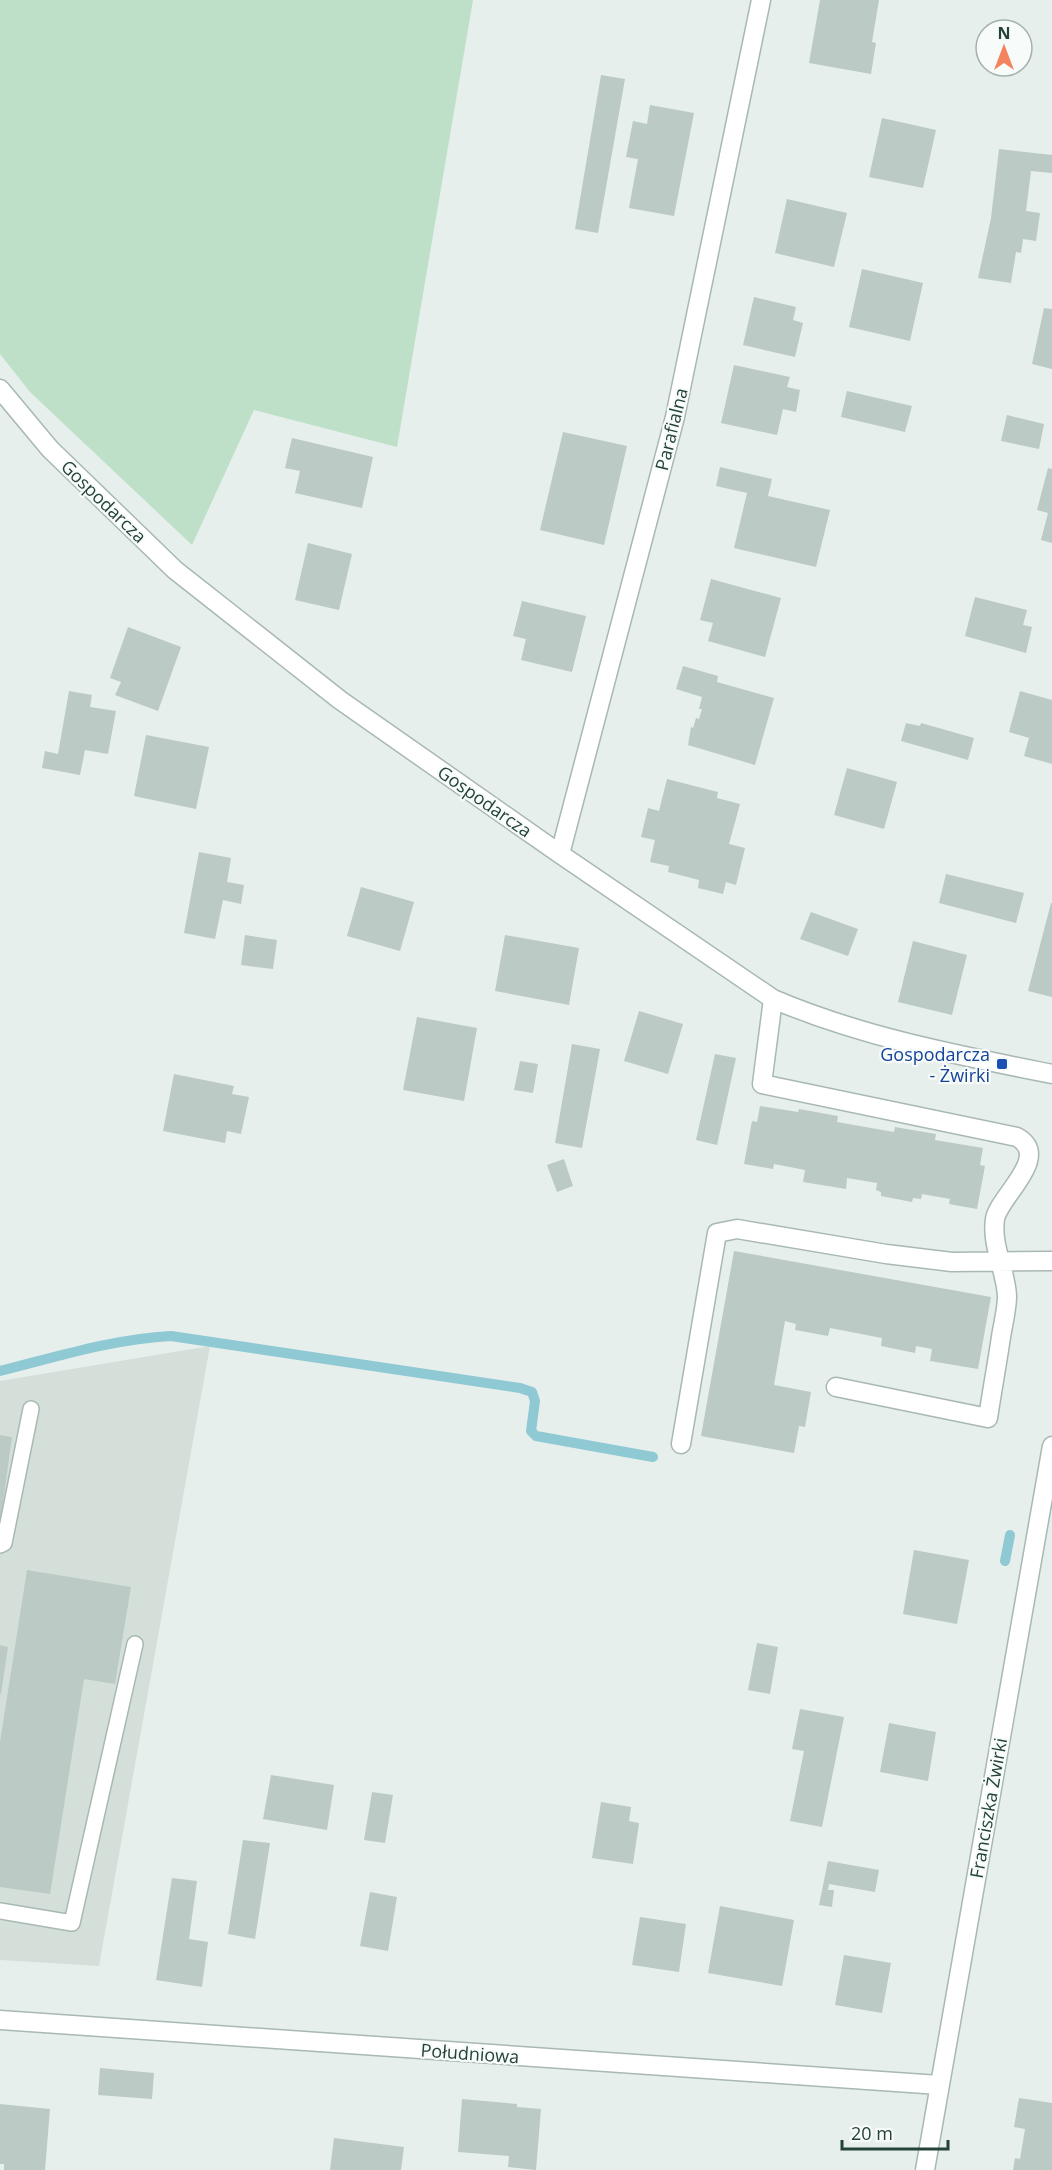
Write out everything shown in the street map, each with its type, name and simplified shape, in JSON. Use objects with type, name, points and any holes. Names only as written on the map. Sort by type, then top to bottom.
[{"type":"street","name":"Parafialna","points":[[560,854],[675,417],[761,0]]},
{"type":"street","name":"Gospodarcza","points":[[0,389],[50,449],[175,570],[340,700],[772,999],[809,1015],[872,1035],[1052,1074]]},
{"type":"street","points":[[772,999],[762,1084],[1017,1137],[1027,1142],[1030,1148],[1029,1167],[1018,1186],[999,1207],[995,1221],[999,1262],[1007,1297],[988,1418],[836,1387]]},
{"type":"street","points":[[681,1444],[717,1233],[737,1229],[952,1263],[1052,1261]]},
{"type":"street","name":"Franciszka Żwirki","points":[[925,2170],[1052,1446]]},
{"type":"street","name":"Południowa","points":[[0,2020],[939,2085]]},
{"type":"lane","points":[[0,1545],[4,1543],[31,1409]]},
{"type":"lane","points":[[0,1911],[72,1923],[135,1644]]},
{"type":"shaded area","points":[[210,1346],[99,1966],[0,1960],[0,1381]]},
{"type":"green space","points":[[0,0],[473,0],[397,447],[254,410],[192,545],[30,392],[0,354]]},
{"type":"building","points":[[820,0],[879,0],[872,42],[876,43],[871,74],[809,63]]},
{"type":"building","points":[[601,75],[625,79],[598,233],[575,229]]},
{"type":"building","points":[[650,105],[694,113],[674,216],[629,208],[638,159],[626,157],[633,121],[647,124]]},
{"type":"building","points":[[882,118],[936,130],[923,188],[869,177]]},
{"type":"building","points":[[999,149],[1052,155],[1052,173],[1031,171],[1026,211],[1040,213],[1036,241],[1023,239],[1021,253],[1016,252],[1011,283],[978,278],[991,218]]},
{"type":"building","points":[[787,199],[847,213],[834,267],[775,253]]},
{"type":"building","points":[[862,269],[923,283],[910,341],[849,327]]},
{"type":"building","points":[[754,297],[796,307],[793,320],[803,323],[795,357],[743,345]]},
{"type":"building","points":[[1044,308],[1052,309],[1052,369],[1032,364]]},
{"type":"building","points":[[734,365],[790,377],[787,387],[800,390],[796,412],[783,409],[777,435],[721,423]]},
{"type":"building","points":[[847,391],[912,406],[905,432],[841,417]]},
{"type":"building","points":[[1007,415],[1044,424],[1039,449],[1001,441]]},
{"type":"building","points":[[563,432],[627,446],[604,545],[540,530]]},
{"type":"building","points":[[292,438],[373,457],[362,508],[295,493],[300,471],[285,468]]},
{"type":"building","points":[[720,467],[772,479],[768,496],[830,510],[816,567],[734,548],[747,493],[716,486]]},
{"type":"building","points":[[1048,468],[1052,469],[1052,543],[1041,540],[1048,513],[1037,510]]},
{"type":"building","points":[[308,543],[352,554],[339,610],[295,600]]},
{"type":"building","points":[[711,579],[781,598],[765,657],[708,641],[713,623],[700,620]]},
{"type":"building","points":[[975,597],[1027,610],[1023,625],[1032,627],[1026,653],[965,636]]},
{"type":"building","points":[[522,601],[586,616],[572,672],[521,660],[526,639],[513,636]]},
{"type":"building","points":[[128,627],[181,647],[158,711],[115,695],[121,682],[110,678]]},
{"type":"building","points":[[683,666],[718,676],[717,682],[774,698],[755,765],[688,745],[691,727],[693,728],[696,718],[699,719],[702,709],[699,709],[702,697],[676,689]]},
{"type":"building","points":[[69,691],[92,695],[90,707],[116,711],[108,754],[85,750],[80,775],[42,768],[45,751],[58,754]]},
{"type":"building","points":[[1020,691],[1052,700],[1052,764],[1024,756],[1029,738],[1009,732]]},
{"type":"building","points":[[906,723],[920,726],[921,723],[974,738],[968,760],[901,741]]},
{"type":"building","points":[[146,735],[209,747],[196,809],[134,796]]},
{"type":"building","points":[[847,768],[897,782],[884,829],[834,815]]},
{"type":"building","points":[[667,779],[718,792],[717,798],[740,804],[729,844],[745,848],[736,885],[726,882],[723,894],[698,888],[699,880],[668,872],[669,866],[650,862],[655,840],[641,837],[648,808],[659,811]]},
{"type":"building","points":[[199,852],[231,858],[227,882],[244,885],[241,904],[223,900],[215,939],[184,933]]},
{"type":"building","points":[[946,874],[1024,893],[1016,923],[939,903]]},
{"type":"building","points":[[361,887],[414,902],[400,951],[347,936]]},
{"type":"building","points":[[1052,903],[1052,997],[1028,991]]},
{"type":"building","points":[[811,912],[858,929],[848,956],[800,939]]},
{"type":"building","points":[[245,935],[277,940],[273,969],[241,965]]},
{"type":"building","points":[[505,935],[579,948],[569,1005],[495,991]]},
{"type":"building","points":[[913,941],[967,955],[952,1015],[898,1002]]},
{"type":"building","points":[[639,1011],[683,1024],[668,1074],[624,1061]]},
{"type":"building","points":[[417,1017],[477,1028],[464,1101],[403,1090]]},
{"type":"building","points":[[572,1044],[600,1049],[582,1148],[555,1143]]},
{"type":"building","points":[[715,1054],[736,1058],[717,1145],[696,1140]]},
{"type":"building","points":[[520,1061],[538,1064],[533,1093],[514,1090]]},
{"type":"building","points":[[174,1074],[234,1086],[232,1094],[249,1097],[241,1134],[227,1131],[225,1143],[163,1131]]},
{"type":"building","points":[[760,1106],[798,1112],[799,1109],[838,1116],[837,1122],[894,1132],[895,1127],[936,1134],[935,1140],[983,1148],[980,1165],[985,1166],[977,1209],[949,1204],[950,1199],[922,1194],[921,1199],[913,1198],[912,1202],[881,1196],[881,1192],[876,1190],[877,1183],[847,1178],[846,1189],[803,1182],[805,1170],[774,1164],[773,1169],[744,1164],[752,1121],[757,1122]]},
{"type":"building","points":[[564,1159],[573,1186],[557,1192],[547,1165]]},
{"type":"building","points":[[734,1251],[991,1297],[978,1369],[930,1361],[932,1349],[916,1346],[915,1353],[881,1346],[882,1338],[830,1328],[828,1336],[795,1330],[796,1324],[785,1321],[774,1385],[811,1392],[805,1427],[799,1426],[794,1453],[701,1436]]},
{"type":"building","points":[[0,1435],[12,1437],[1,1517],[0,1517]]},
{"type":"building","points":[[914,1550],[969,1560],[957,1624],[903,1614]]},
{"type":"building","points":[[27,1570],[131,1587],[115,1684],[84,1679],[50,1894],[0,1887],[0,1742]]},
{"type":"building","points":[[757,1643],[778,1647],[770,1694],[748,1690]]},
{"type":"building","points":[[0,1645],[8,1647],[1,1694],[0,1694]]},
{"type":"building","points":[[800,1709],[844,1717],[822,1827],[790,1821],[804,1751],[792,1749]]},
{"type":"building","points":[[889,1723],[936,1732],[928,1781],[880,1772]]},
{"type":"building","points":[[271,1775],[334,1785],[327,1830],[263,1819]]},
{"type":"building","points":[[372,1792],[393,1795],[385,1843],[364,1840]]},
{"type":"building","points":[[601,1802],[631,1807],[629,1821],[639,1823],[633,1864],[592,1858]]},
{"type":"building","points":[[243,1840],[270,1843],[255,1939],[228,1934]]},
{"type":"building","points":[[828,1861],[879,1870],[875,1892],[829,1884],[828,1890],[834,1890],[832,1907],[819,1905]]},
{"type":"building","points":[[172,1878],[197,1881],[189,1939],[208,1942],[202,1987],[156,1980]]},
{"type":"building","points":[[370,1892],[397,1897],[388,1951],[360,1946]]},
{"type":"building","points":[[720,1906],[794,1920],[782,1986],[708,1973]]},
{"type":"building","points":[[640,1917],[686,1924],[679,1972],[632,1965]]},
{"type":"building","points":[[844,1955],[891,1963],[882,2013],[835,2005]]},
{"type":"building","points":[[100,2068],[154,2073],[152,2099],[98,2095]]},
{"type":"building","points":[[1019,2098],[1052,2103],[1052,2170],[1013,2170],[1015,2158],[1020,2159],[1025,2129],[1014,2127]]},
{"type":"building","points":[[462,2099],[517,2104],[517,2107],[541,2109],[536,2170],[508,2167],[509,2156],[458,2152]]},
{"type":"building","points":[[0,2104],[50,2109],[45,2170],[4,2170],[4,2164],[0,2164]]},
{"type":"building","points":[[334,2138],[404,2147],[401,2170],[330,2170]]},
{"type":"waterway","points":[[0,1371],[106,1345],[171,1336],[520,1388],[532,1392],[535,1401],[531,1431],[536,1436],[653,1457]]},
{"type":"waterway","points":[[1005,1561],[1010,1535]]},
{"type":"place","name":"Gospodarcza - Żwirki","points":[[1002,1064]]}]
